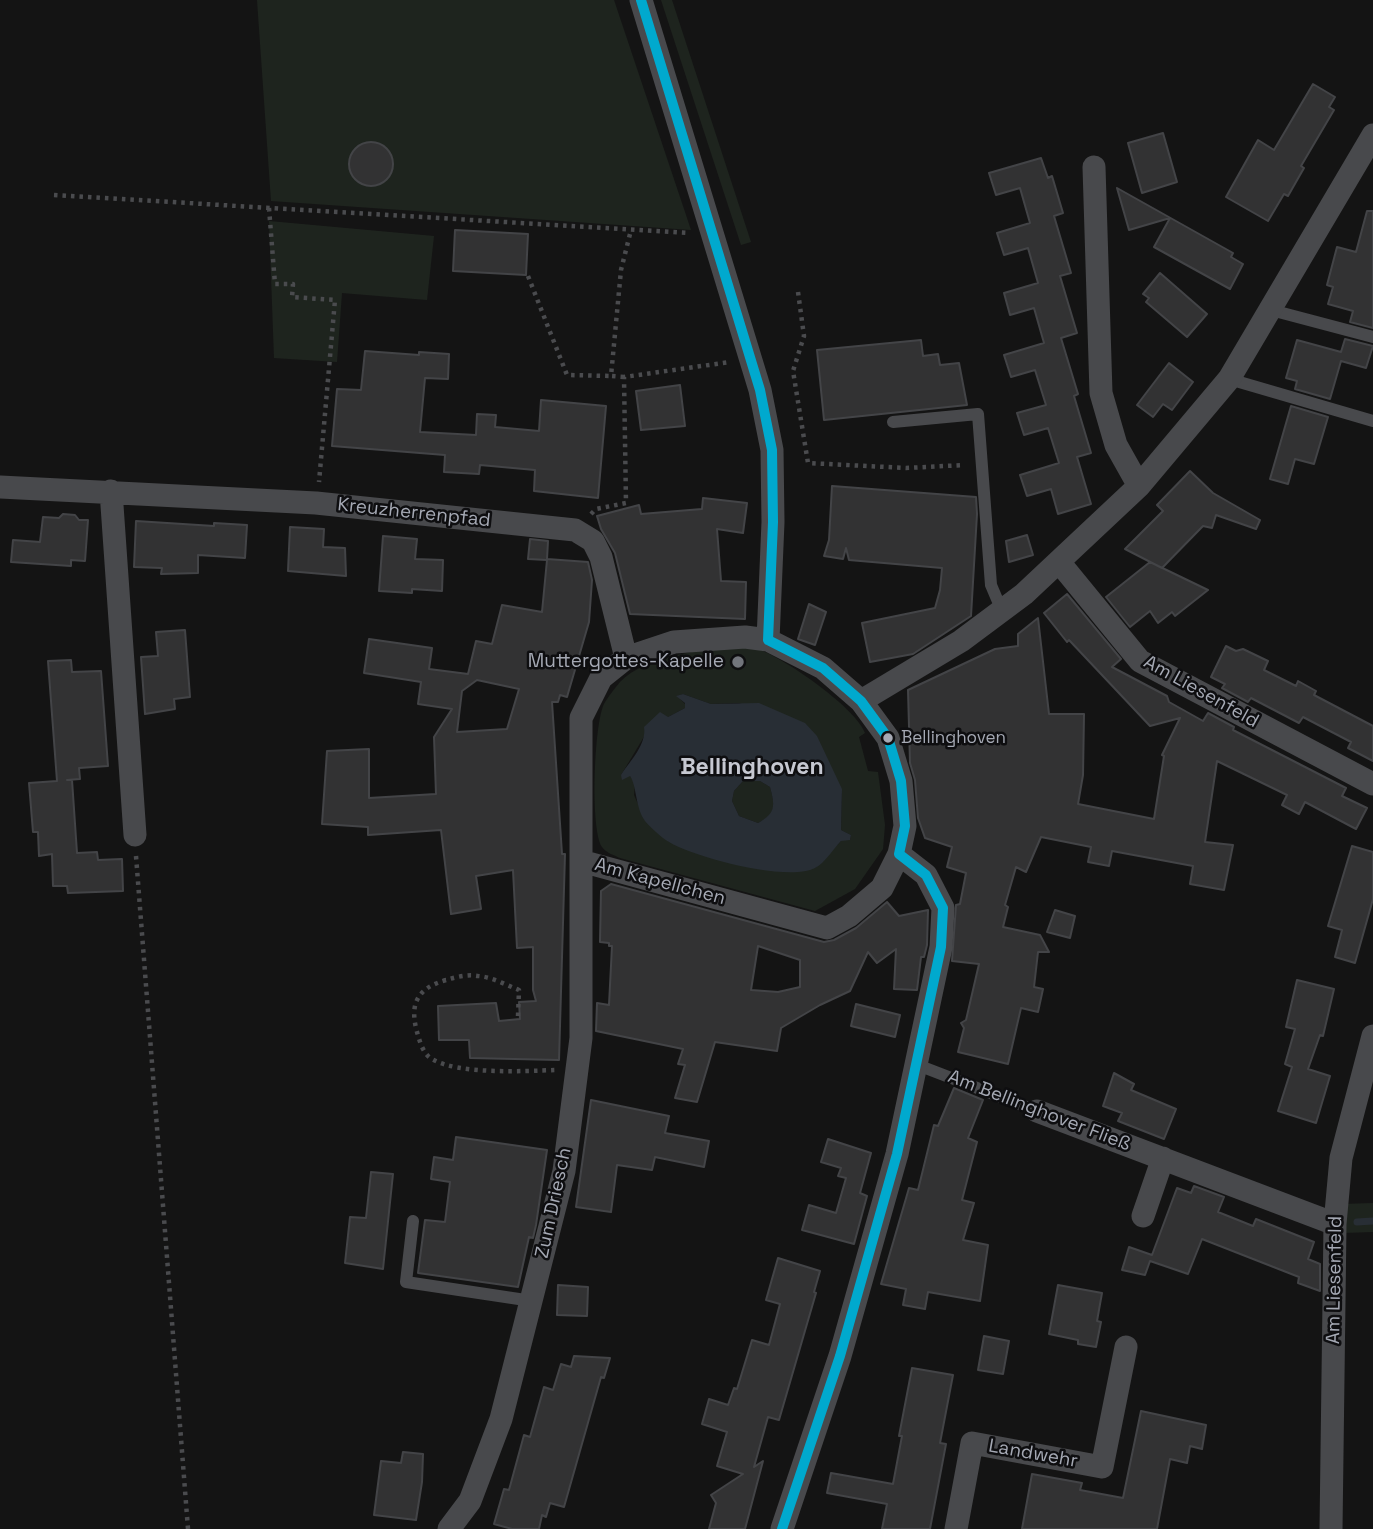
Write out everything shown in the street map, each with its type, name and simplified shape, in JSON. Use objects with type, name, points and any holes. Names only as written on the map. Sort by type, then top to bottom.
[{"type":"street","points":[[641,0],[761,390],[772,450],[773,522],[768,640],[823,668],[861,701],[888,738],[901,781],[905,826],[899,854],[926,875],[943,908],[941,947],[897,1154],[840,1356],[782,1529]]},
{"type":"street","points":[[861,701],[961,641],[1024,594],[1139,486],[1229,379],[1373,135]]},
{"type":"street","points":[[1094,167],[1101,393],[1116,445],[1139,486]]},
{"type":"street","name":"Kreuzherrenpfad","points":[[0,487],[316,503],[575,530]]},
{"type":"street","points":[[111,491],[135,835]]},
{"type":"street","points":[[575,530],[593,541],[601,557],[626,658]]},
{"type":"street","name":"Am Liesenfeld","points":[[1059,562],[1140,661],[1373,784]]},
{"type":"street","name":"Am Kapellchen","points":[[768,640],[745,638],[674,642],[626,658],[601,678],[581,718],[581,861],[827,928],[849,916],[882,888],[899,854]]},
{"type":"street","name":"Zum Driesch","points":[[449,1529],[470,1501],[501,1419],[564,1171],[581,1038],[581,861]]},
{"type":"street","name":"Am Liesenfeld","points":[[1331,1529],[1335,1224],[1341,1158],[1373,1036]]},
{"type":"street","name":"Am Bellinghover Fließ","points":[[1037,1111],[1335,1224]]},
{"type":"street","points":[[1143,1216],[1163,1158]]},
{"type":"street","name":"Landwehr","points":[[956,1529],[972,1443],[1102,1467],[1126,1347]]},
{"type":"lane","points":[[1270,310],[1373,337]]},
{"type":"lane","points":[[1229,379],[1373,421]]},
{"type":"lane","points":[[892,422],[978,414],[991,585],[1002,611]]},
{"type":"lane","name":"Am Bellinghover Fließ","points":[[915,1064],[1037,1111]]},
{"type":"lane","points":[[413,1222],[406,1282],[532,1301]]},
{"type":"path","points":[[54,195],[699,234],[718,246]]},
{"type":"path","points":[[269,208],[275,284],[293,284],[292,297],[335,300],[316,503]]},
{"type":"path","points":[[611,376],[621,270],[631,230]]},
{"type":"path","points":[[527,276],[567,375],[624,377],[751,358]]},
{"type":"path","points":[[798,292],[804,336],[793,371],[808,463],[905,468],[982,465]]},
{"type":"path","points":[[575,530],[596,509],[625,503],[624,377]]},
{"type":"path","points":[[135,835],[188,1529]]},
{"type":"path","points":[[518,1016],[519,990],[478,975],[455,977],[430,984],[418,996],[415,1010],[422,1048],[431,1059],[453,1067],[481,1070],[577,1070]]},
{"type":"shaded area","points":[[257,0],[614,0],[691,230],[271,201]]},
{"type":"shaded area","points":[[661,0],[672,0],[751,242],[741,245]]},
{"type":"shaded area","points":[[269,221],[434,236],[427,300],[342,293],[337,362],[274,358]]},
{"type":"shaded area","points":[[742,646],[756,648],[789,665],[849,711],[865,733],[859,737],[868,771],[878,772],[885,825],[883,849],[855,889],[815,911],[620,858],[604,849],[598,837],[596,753],[601,715],[607,698],[620,682],[645,665],[677,655]],"holes":[[[683,694],[711,704],[740,703],[842,789],[841,830],[851,835],[850,840],[842,840],[815,868],[669,842],[645,820],[634,795],[635,783],[630,776],[621,775],[645,735],[685,708],[685,704],[677,696]]]},
{"type":"shaded area","points":[[683,694],[711,704],[759,703],[805,723],[817,736],[842,789],[841,830],[851,835],[850,840],[841,841],[815,868],[802,872],[784,872],[742,866],[699,855],[669,842],[660,835],[642,815],[630,776],[622,780],[621,775],[643,740],[644,727],[660,712],[668,717],[685,708],[685,703],[676,696]],"holes":[[[743,781],[760,781],[770,787],[773,808],[768,816],[758,823],[739,816],[732,801],[734,791]]]},
{"type":"shaded area","points":[[743,781],[760,781],[770,787],[773,808],[769,816],[758,823],[739,816],[732,801],[734,791]]},
{"type":"shaded area","points":[[1373,1203],[1373,1232],[1342,1233],[1343,1204]]},
{"type":"building","points":[[1313,84],[1335,97],[1329,107],[1334,110],[1301,166],[1304,168],[1288,196],[1284,194],[1268,221],[1226,197],[1258,140],[1274,150]]},
{"type":"building","points":[[1163,133],[1177,182],[1142,193],[1128,143]]},
{"type":"building","points":[[371,142],[386,149],[393,164],[386,179],[371,186],[356,179],[349,164],[356,149]]},
{"type":"building","points":[[1041,158],[1048,178],[1052,176],[1063,213],[1054,216],[1071,273],[1060,276],[1077,333],[1061,338],[1078,394],[1074,396],[1091,453],[1077,457],[1091,504],[1058,514],[1051,489],[1027,496],[1020,475],[1059,463],[1048,428],[1024,435],[1017,413],[1046,405],[1035,370],[1011,377],[1004,355],[1044,343],[1034,308],[1010,315],[1004,293],[1038,283],[1028,248],[1004,255],[997,233],[1030,223],[1020,188],[996,195],[989,173]]},
{"type":"building","points":[[1117,188],[1233,253],[1231,257],[1243,264],[1230,289],[1154,247],[1170,218],[1129,230]]},
{"type":"building","points":[[1367,211],[1373,211],[1373,328],[1350,322],[1353,311],[1328,304],[1333,287],[1327,285],[1337,247],[1356,252]]},
{"type":"building","points":[[455,230],[528,234],[526,275],[453,271]]},
{"type":"building","points":[[1160,273],[1207,314],[1187,337],[1146,302],[1149,298],[1143,294]]},
{"type":"building","points":[[1345,339],[1373,346],[1366,368],[1341,361],[1330,399],[1295,389],[1297,381],[1286,378],[1297,340],[1341,352]]},
{"type":"building","points":[[921,340],[923,356],[938,354],[940,365],[959,363],[967,405],[824,420],[817,350]]},
{"type":"building","points":[[365,351],[449,354],[448,379],[425,378],[420,432],[476,435],[477,414],[496,415],[495,427],[539,431],[541,400],[606,406],[598,498],[534,491],[535,470],[480,465],[479,474],[444,472],[445,455],[332,446],[337,389],[361,390]]},
{"type":"building","points":[[1169,363],[1193,382],[1172,410],[1163,404],[1153,417],[1137,405]]},
{"type":"building","points":[[680,385],[685,426],[641,430],[636,391]]},
{"type":"building","points":[[1291,406],[1328,417],[1314,464],[1295,459],[1288,484],[1270,479]]},
{"type":"building","points":[[1190,471],[1213,493],[1260,520],[1256,529],[1216,515],[1212,528],[1203,526],[1162,568],[1125,549],[1163,511],[1157,505]]},
{"type":"building","points":[[832,486],[976,497],[971,616],[913,654],[870,662],[862,623],[935,608],[942,568],[849,560],[846,548],[843,559],[824,556],[829,540]]},
{"type":"building","points":[[703,498],[747,503],[743,533],[717,529],[721,581],[746,582],[745,619],[630,614],[615,553],[597,516],[639,505],[641,514],[702,509]]},
{"type":"building","points":[[63,514],[75,515],[79,520],[88,520],[85,561],[71,560],[71,566],[11,562],[13,540],[40,542],[43,517],[59,518]]},
{"type":"building","points":[[136,521],[214,526],[214,523],[247,525],[245,558],[198,555],[198,573],[161,574],[162,568],[134,567]]},
{"type":"building","points":[[290,527],[324,529],[323,547],[345,548],[346,576],[288,571]]},
{"type":"building","points":[[1027,535],[1033,555],[1009,562],[1006,541]]},
{"type":"building","points":[[383,536],[417,539],[415,559],[443,560],[442,591],[379,591]]},
{"type":"building","points":[[530,539],[548,541],[547,559],[588,562],[592,580],[589,622],[567,697],[560,695],[558,702],[552,702],[562,854],[565,854],[559,1060],[470,1058],[469,1040],[439,1040],[438,1006],[496,1003],[499,1021],[520,1019],[519,1002],[536,1001],[533,990],[533,947],[517,948],[513,870],[476,876],[481,909],[451,914],[441,830],[368,835],[368,827],[322,824],[327,751],[369,749],[369,798],[436,794],[434,737],[452,709],[418,704],[421,682],[364,673],[369,639],[432,648],[429,669],[468,674],[476,641],[492,644],[502,605],[542,612],[547,560],[528,559]],"holes":[[[477,680],[519,689],[507,729],[457,732],[462,691]]]},
{"type":"building","points":[[1150,562],[1208,590],[1175,616],[1172,612],[1158,623],[1150,611],[1130,627],[1106,597]]},
{"type":"building","points":[[1067,594],[1121,659],[1112,667],[1167,696],[1169,702],[1203,721],[1208,713],[1234,727],[1233,730],[1346,788],[1342,796],[1367,808],[1356,829],[1305,802],[1299,814],[1282,805],[1287,795],[1217,761],[1205,842],[1233,845],[1224,890],[1190,884],[1193,866],[1112,851],[1109,866],[1088,862],[1091,847],[1041,837],[1026,872],[1016,867],[1005,905],[1008,907],[1003,927],[1040,935],[1049,952],[1038,952],[1034,987],[1043,989],[1038,1012],[1021,1008],[1008,1064],[958,1052],[964,1028],[961,1023],[966,1020],[979,964],[952,961],[956,905],[960,904],[966,873],[947,867],[952,847],[925,838],[918,818],[915,780],[910,763],[908,690],[995,649],[1018,646],[1018,634],[1038,618],[1049,714],[1084,714],[1083,775],[1078,804],[1154,819],[1164,756],[1162,755],[1180,718],[1150,726],[1069,640],[1067,642],[1044,613]]},
{"type":"building","points":[[809,604],[826,612],[815,645],[798,639]]},
{"type":"building","points":[[185,630],[190,697],[174,699],[175,709],[145,714],[141,657],[158,656],[156,632]]},
{"type":"building","points":[[1226,646],[1236,651],[1243,649],[1268,661],[1264,670],[1296,686],[1298,681],[1316,691],[1314,695],[1373,726],[1373,761],[1348,748],[1351,742],[1303,717],[1299,723],[1251,698],[1248,702],[1222,688],[1225,684],[1211,677]]},
{"type":"building","points":[[71,660],[72,672],[101,671],[108,766],[79,768],[80,779],[67,780],[72,780],[77,853],[97,852],[98,860],[122,859],[123,891],[68,893],[67,886],[53,886],[52,854],[39,856],[38,832],[33,832],[29,783],[57,781],[48,661]]},
{"type":"building","points":[[1352,846],[1373,852],[1373,899],[1355,963],[1335,957],[1342,930],[1328,926]]},
{"type":"building","points":[[611,884],[824,942],[834,940],[856,928],[887,902],[899,916],[928,910],[927,945],[924,957],[921,957],[917,990],[894,989],[896,949],[877,963],[868,952],[850,991],[781,1028],[777,1051],[715,1042],[697,1102],[675,1098],[685,1065],[678,1064],[683,1049],[596,1031],[597,1003],[609,1005],[612,946],[600,942],[601,891]],"holes":[[[758,946],[800,960],[800,987],[778,992],[751,990]]]},
{"type":"building","points":[[1055,910],[1075,916],[1070,938],[1047,932]]},
{"type":"building","points":[[1297,980],[1334,989],[1323,1036],[1320,1035],[1308,1069],[1330,1076],[1316,1123],[1278,1111],[1292,1067],[1285,1064],[1295,1029],[1286,1027]]},
{"type":"building","points":[[856,1004],[900,1015],[895,1037],[851,1026]]},
{"type":"building","points":[[1114,1073],[1134,1084],[1131,1090],[1176,1109],[1164,1139],[1118,1121],[1122,1113],[1103,1106]]},
{"type":"building","points":[[954,1088],[983,1100],[968,1138],[977,1142],[962,1200],[974,1203],[963,1240],[988,1245],[980,1301],[928,1292],[925,1309],[903,1305],[906,1289],[881,1284],[909,1188],[918,1190],[934,1125],[938,1126]]},
{"type":"building","points":[[591,1100],[669,1116],[665,1133],[709,1141],[704,1167],[655,1157],[652,1170],[617,1165],[611,1212],[576,1207]]},
{"type":"building","points":[[456,1137],[547,1150],[536,1225],[533,1238],[529,1237],[518,1287],[418,1273],[425,1220],[445,1222],[450,1182],[431,1179],[434,1157],[453,1160]]},
{"type":"building","points":[[828,1139],[871,1153],[860,1193],[867,1196],[854,1244],[802,1230],[809,1205],[836,1213],[846,1178],[838,1176],[841,1168],[821,1162]]},
{"type":"building","points":[[371,1172],[393,1174],[383,1269],[345,1263],[350,1217],[366,1218]]},
{"type":"building","points":[[1194,1186],[1224,1197],[1218,1212],[1253,1226],[1256,1219],[1314,1242],[1308,1259],[1320,1264],[1320,1291],[1298,1283],[1299,1277],[1202,1239],[1188,1274],[1150,1261],[1145,1275],[1122,1270],[1129,1247],[1152,1255],[1177,1188],[1191,1193]]},
{"type":"building","points":[[778,1258],[820,1271],[814,1292],[816,1293],[779,1420],[768,1417],[754,1467],[763,1461],[745,1529],[709,1529],[716,1503],[711,1495],[743,1474],[717,1466],[727,1432],[702,1424],[709,1399],[728,1405],[734,1388],[737,1389],[752,1340],[769,1345],[780,1304],[766,1300]]},
{"type":"building","points":[[558,1285],[588,1287],[587,1316],[557,1315]]},
{"type":"building","points":[[1058,1285],[1102,1293],[1097,1321],[1101,1322],[1096,1347],[1049,1334]]},
{"type":"building","points":[[984,1336],[1009,1341],[1003,1374],[978,1370]]},
{"type":"building","points":[[574,1356],[610,1358],[604,1378],[601,1377],[564,1507],[550,1503],[546,1517],[542,1515],[539,1529],[512,1529],[494,1524],[504,1489],[509,1490],[524,1435],[530,1437],[544,1387],[553,1390],[561,1364],[571,1367]]},
{"type":"building","points":[[912,1368],[953,1375],[940,1443],[946,1444],[930,1529],[882,1529],[887,1504],[827,1493],[831,1473],[893,1484]]},
{"type":"building","points":[[1141,1411],[1206,1425],[1202,1449],[1190,1446],[1187,1463],[1170,1459],[1157,1529],[1022,1529],[1032,1474],[1082,1483],[1080,1490],[1123,1498]]},
{"type":"building","points":[[403,1452],[423,1454],[416,1520],[374,1515],[381,1461],[401,1463]]},
{"type":"waterway","points":[[1357,1222],[1373,1221]]},
{"type":"transit line","points":[[641,0],[760,390],[772,450],[773,522],[768,640]]},
{"type":"transit line","points":[[768,640],[823,668],[861,701],[888,738],[901,781],[905,826],[899,854]]},
{"type":"transit line","points":[[782,1529],[840,1356],[897,1154],[941,947],[943,908],[926,875],[899,854]]},
{"type":"place","name":"Muttergottes-Kapelle","points":[[738,662]]},
{"type":"place","name":"Bellinghoven","points":[[888,738]]},
{"type":"district","name":"Bellinghoven","points":[[752,768]]}]
